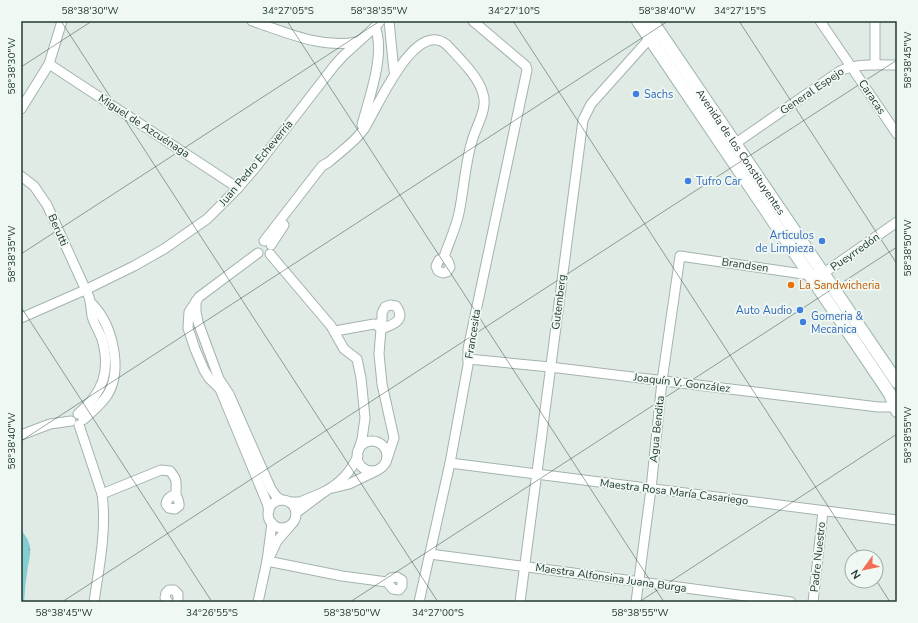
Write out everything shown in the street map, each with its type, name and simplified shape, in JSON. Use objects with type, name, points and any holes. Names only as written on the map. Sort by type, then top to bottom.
[{"type":"main road","name":"Avenida de los Constituyentes","points":[[638,21],[655,35],[736,143],[897,382]]},
{"type":"main road","name":"Avenida de los Constituyentes","points":[[652,21],[655,35],[810,275],[884,385],[896,409]]},
{"type":"street","points":[[21,109],[49,64],[62,21]]},
{"type":"street","points":[[252,21],[300,37],[324,43],[348,44],[358,42]]},
{"type":"street","points":[[390,21],[395,72]]},
{"type":"street","name":"Francesita","points":[[419,602],[450,463],[468,360],[468,349],[527,70],[526,66],[472,21]]},
{"type":"street","name":"Caracas","points":[[820,21],[897,134]]},
{"type":"street","points":[[875,21],[875,65]]},
{"type":"street","points":[[360,134],[379,54],[377,24]]},
{"type":"street","name":"Juan Pedro Echeverría","points":[[21,318],[85,290],[134,266],[169,245],[207,219],[238,188],[334,66],[377,24]]},
{"type":"street","name":"Gutemberg","points":[[520,602],[582,120],[591,104],[655,35]]},
{"type":"street","points":[[258,254],[265,256],[268,247],[326,170],[329,162],[364,129],[390,84],[395,72],[413,51],[430,39],[437,39],[447,45],[473,76],[481,87],[484,95],[484,109],[472,142],[458,215],[444,257]]},
{"type":"street","name":"Miguel de Azcuénaga","points":[[49,64],[238,188]]},
{"type":"street","name":"General Espejo","points":[[736,143],[840,71],[851,66],[897,65]]},
{"type":"street","points":[[375,75],[384,67],[391,68],[395,72]]},
{"type":"street","points":[[375,75],[380,85],[390,84]]},
{"type":"street","name":"Berutti","points":[[21,176],[34,186],[47,205],[92,304],[92,316],[105,352],[105,375],[100,389],[78,420]]},
{"type":"street","name":"Pueyrredón","points":[[810,275],[821,275],[897,222]]},
{"type":"street","points":[[258,254],[257,246],[260,243],[268,247],[335,331],[344,349],[354,356],[360,368],[365,418],[358,460],[363,468],[376,471]]},
{"type":"street","points":[[258,254],[199,297],[189,312],[188,328],[204,370],[209,378],[220,385],[229,394],[271,489],[276,496],[293,505],[296,513],[296,517],[277,541],[267,561]]},
{"type":"street","name":"Brandsen","points":[[680,256],[810,275]]},
{"type":"street","name":"Agua Bendita","points":[[636,602],[662,381],[680,256]]},
{"type":"street","points":[[269,511],[273,504],[285,501],[300,502],[328,490],[349,484],[376,471],[384,466],[392,447],[394,438],[382,384],[379,354],[379,327],[370,325],[335,331]]},
{"type":"street","name":"Joaquín V. González","points":[[468,360],[550,367],[896,409]]},
{"type":"street","points":[[220,385],[222,395],[258,481],[272,523],[267,561],[258,602]]},
{"type":"street","points":[[21,435],[50,424],[78,420],[102,494],[102,530],[94,602]]},
{"type":"street","points":[[296,513],[328,490],[348,473],[360,448],[368,442],[377,442],[381,445],[387,452],[386,462]]},
{"type":"street","name":"Maestra Rosa María Casariego","points":[[450,463],[897,520]]},
{"type":"street","points":[[102,494],[161,470],[170,471],[175,478],[177,488],[176,494]]},
{"type":"street","name":"Padre Nuestro","points":[[813,602],[823,511]]},
{"type":"street","points":[[272,523],[279,528],[291,525]]},
{"type":"street","name":"Maestra Alfonsina Juana Burga","points":[[430,554],[791,602]]},
{"type":"street","points":[[267,561],[342,576],[387,582]]},
{"type":"street","points":[[168,602],[165,598],[166,594],[169,590],[174,590],[178,594],[178,602]]},
{"type":"water","points":[[21,530],[26,536],[30,547],[24,602],[21,602]]},
{"type":"place","name":"Sachs","points":[[636,94]]},
{"type":"place","name":"Tufro Car","points":[[688,181]]},
{"type":"place","name":"Articulos de Limpieza","points":[[822,241]]},
{"type":"place","name":"La Sandwicheria","points":[[791,285]]},
{"type":"place","name":"Auto Audio","points":[[800,310]]},
{"type":"place","name":"Gomeria & Mecanica","points":[[803,322]]}]
